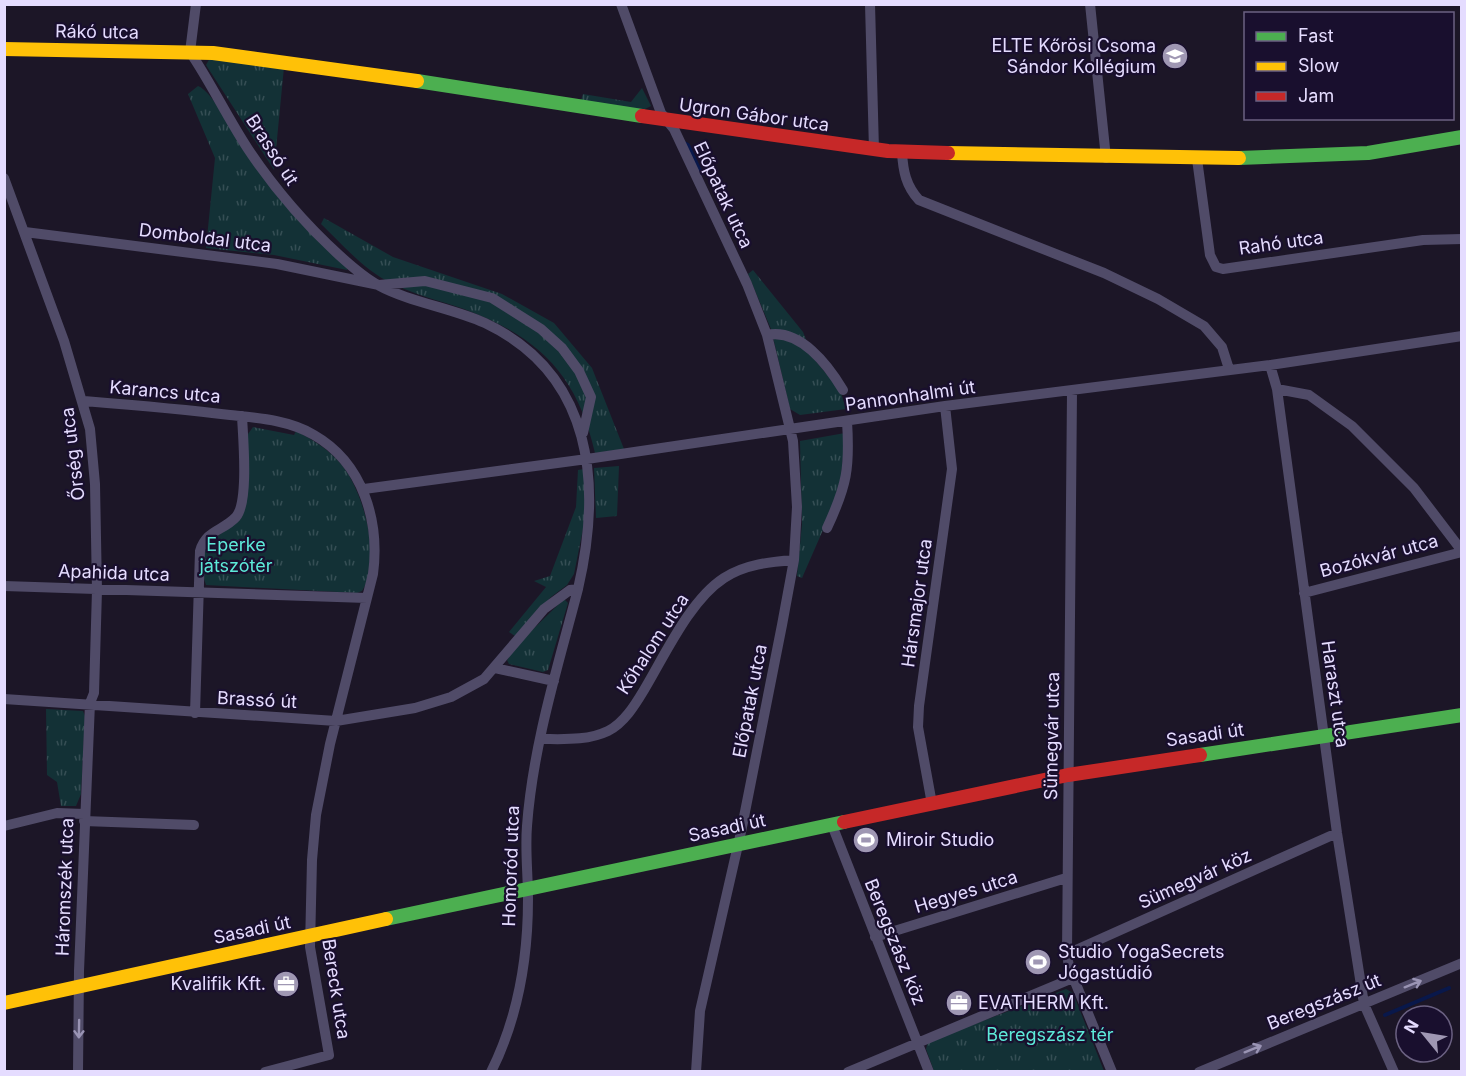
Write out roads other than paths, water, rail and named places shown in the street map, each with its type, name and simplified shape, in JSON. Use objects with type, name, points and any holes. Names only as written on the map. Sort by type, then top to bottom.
[{"type":"street","points":[[190,52],[196,4]]},
{"type":"street","name":"Előpatak utca","points":[[621,4],[661,113],[674,129],[742,274],[767,335],[794,441],[797,507],[794,560],[700,1011],[696,1071]]},
{"type":"street","points":[[870,4],[874,150]]},
{"type":"street","points":[[1090,4],[1106,158]]},
{"type":"street","name":"Rákó utca","points":[[4,49],[190,52]]},
{"type":"street","name":"Ugron Gábor utca","points":[[190,52],[323,66],[666,120],[902,152]]},
{"type":"street","name":"Brassó út","points":[[4,699],[336,721],[438,702],[468,690],[484,679],[544,609],[570,590],[578,589],[588,540],[590,511],[587,459],[582,433],[562,390],[515,342],[485,323],[379,285],[340,256],[287,203],[246,147],[211,82],[190,52]]},
{"type":"street","points":[[1230,369],[1222,347],[1209,331],[1167,304],[1104,273],[919,200],[908,186],[903,171],[902,152],[1197,159],[1368,153],[1461,137]]},
{"type":"street","name":"Rahó utca","points":[[1197,159],[1210,255],[1216,267],[1223,269],[1266,264],[1423,240],[1461,238]]},
{"type":"street","name":"Őrség utca","points":[[4,178],[84,401],[95,474],[98,590],[94,693],[90,703]]},
{"type":"street","name":"Domboldal utca","points":[[25,232],[277,264],[379,285]]},
{"type":"street","name":"Brassó út","points":[[379,285],[425,281],[492,298],[541,329],[562,348],[579,371],[591,396],[582,433]]},
{"type":"street","points":[[767,335],[782,334],[809,348],[834,374],[843,390]]},
{"type":"street","name":"Pannonhalmi út","points":[[364,489],[790,430],[945,406],[1072,392],[1270,365],[1461,336]]},
{"type":"street","points":[[1270,365],[1277,389],[1309,395],[1352,426],[1383,454],[1414,488],[1461,551]]},
{"type":"street","name":"Haraszt utca","points":[[1277,389],[1337,833],[1364,1004],[1394,1071]]},
{"type":"street","name":"Sümegvár utca","points":[[1072,392],[1067,954],[1073,978],[1112,1071]]},
{"type":"street","name":"Karancs utca","points":[[84,401],[242,416],[285,423],[314,435],[338,454],[364,489]]},
{"type":"street","name":"Hársmajor utca","points":[[932,804],[918,727],[952,469],[945,406]]},
{"type":"street","points":[[195,713],[200,551],[204,539],[233,520],[242,504],[242,416]]},
{"type":"street","points":[[827,528],[846,484],[849,460],[847,421]]},
{"type":"street","name":"Bereck utca","points":[[265,1071],[329,1054],[310,936],[315,814],[376,553],[375,533],[364,489]]},
{"type":"street","name":"Bozókvár utca","points":[[1304,592],[1461,551]]},
{"type":"street","name":"Kőhalom utca","points":[[540,740],[582,738],[610,730],[623,719],[636,702],[692,611],[715,585],[735,572],[752,566],[794,560]]},
{"type":"street","name":"Apahida utca","points":[[4,586],[367,598]]},
{"type":"street","name":"Homoród utca","points":[[491,1071],[517,1005],[522,977],[528,888],[527,826],[540,740],[578,589]]},
{"type":"street","points":[[495,668],[554,681]]},
{"type":"street","name":"Háromszék utca","points":[[78,1071],[84,817],[90,703]]},
{"type":"street","name":"Sasadi út","points":[[4,1003],[528,888],[1068,775],[1461,715]]},
{"type":"street","points":[[4,826],[57,813],[194,825]]},
{"type":"street","name":"Beregszász köz","points":[[832,825],[929,1071]]},
{"type":"street","name":"Sümegvár köz","points":[[1067,954],[1337,833]]},
{"type":"street","name":"Hegyes utca","points":[[876,937],[1066,878]]},
{"type":"street","name":"Beregszász út","points":[[1199,1071],[1461,963]]},
{"type":"street","points":[[848,1071],[1073,978]]},
{"type":"waterway","points":[[684,143],[688,145],[701,173]]},
{"type":"waterway","points":[[1385,1015],[1449,988]]},
{"type":"place","name":"ELTE Kőrösi Csoma Sándor Kollégium","points":[[1175,56]]},
{"type":"place","name":"Miroir Studio","points":[[866,840]]},
{"type":"place","name":"Studio YogaSecrets Jógastúdió","points":[[1038,962]]},
{"type":"place","name":"Kvalifik Kft.","points":[[286,984]]},
{"type":"place","name":"EVATHERM Kft.","points":[[959,1003]]},
{"type":"park label","name":"Eperke játszótér","points":[[236,555]]},
{"type":"park label","name":"Beregszász tér","points":[[1050,1035]]}]
